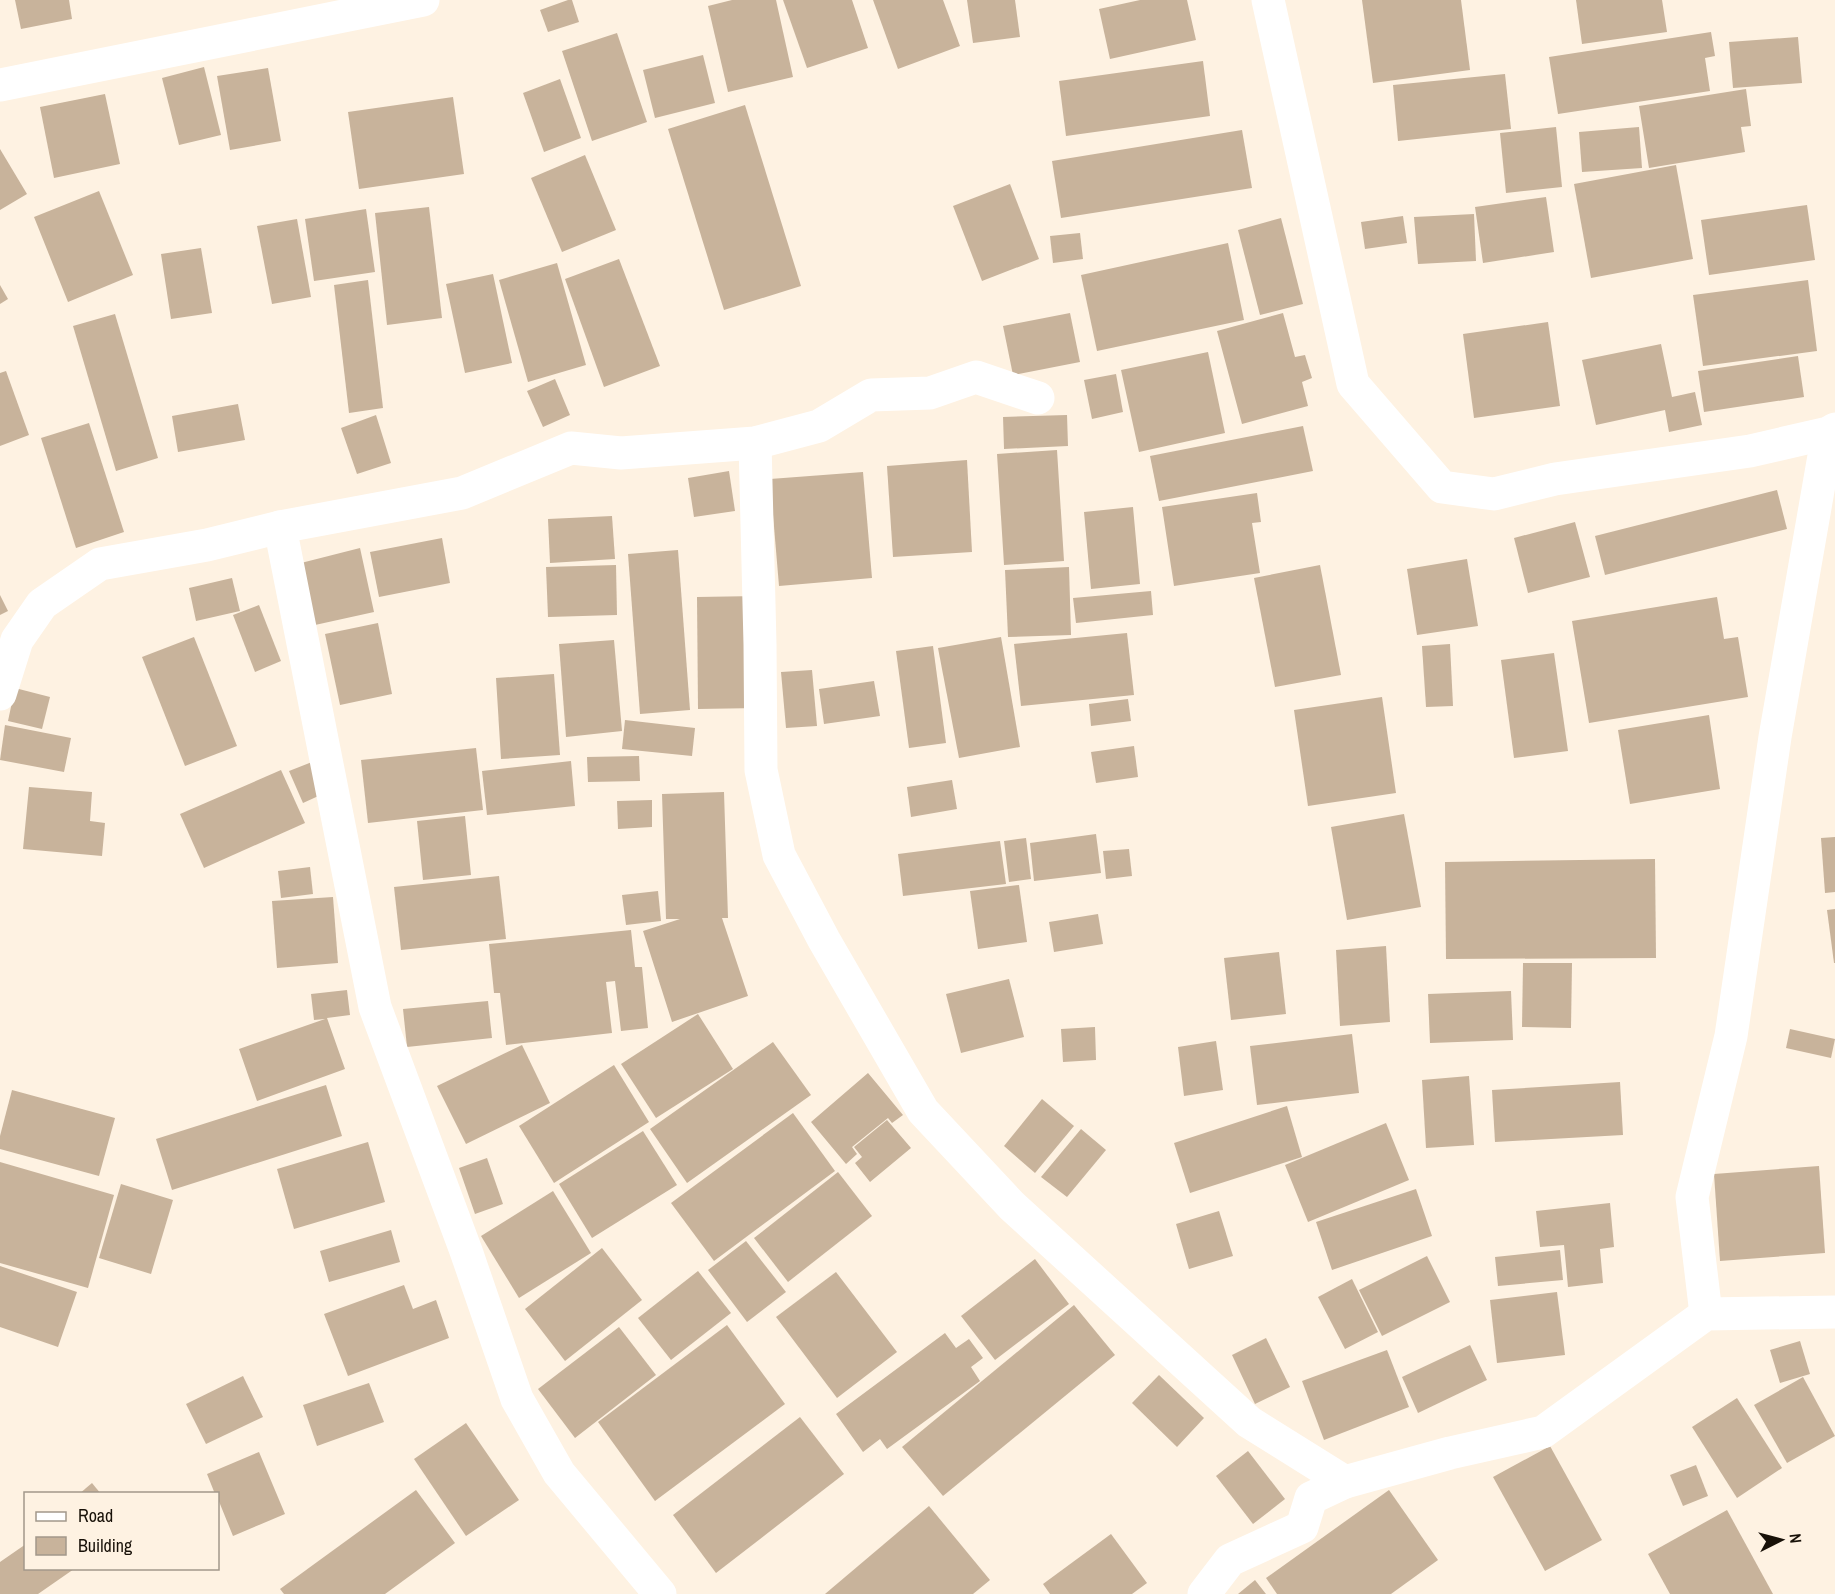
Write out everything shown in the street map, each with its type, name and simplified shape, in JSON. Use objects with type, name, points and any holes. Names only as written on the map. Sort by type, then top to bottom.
[{"type":"street","points":[[0,86],[423,0]]},
{"type":"street","points":[[1268,0],[1353,384],[1442,487],[1494,494],[1555,479],[1750,451],[1831,431],[1775,737],[1731,1036],[1692,1197],[1706,1314]]},
{"type":"street","points":[[0,694],[17,640],[42,604],[100,564],[207,545],[280,527],[462,493],[571,448],[621,453],[755,443],[819,426],[871,395],[930,393],[976,377],[1038,398]]},
{"type":"street","points":[[755,443],[761,770],[779,855],[824,940],[923,1111],[1012,1206],[1249,1422],[1345,1482]]},
{"type":"street","points":[[280,527],[375,1007],[466,1251],[517,1399],[559,1473],[660,1594]]},
{"type":"street","points":[[1204,1594],[1230,1560],[1302,1527],[1311,1498],[1345,1482],[1450,1453],[1543,1432],[1706,1314],[1835,1312]]},
{"type":"building","points":[[15,0],[69,0],[72,19],[21,29]]},
{"type":"building","points":[[572,0],[579,22],[548,32],[540,10]]},
{"type":"building","points":[[732,0],[776,0],[793,77],[728,92],[708,6]]},
{"type":"building","points":[[783,0],[852,0],[868,48],[807,68]]},
{"type":"building","points":[[873,0],[943,0],[960,46],[898,69]]},
{"type":"building","points":[[967,0],[1015,0],[1020,37],[973,43]]},
{"type":"building","points":[[1140,0],[1187,0],[1196,40],[1110,59],[1099,9]]},
{"type":"building","points":[[1362,0],[1461,0],[1470,70],[1373,83]]},
{"type":"building","points":[[1576,0],[1662,0],[1667,32],[1582,44]]},
{"type":"building","points":[[1711,32],[1715,56],[1705,58],[1710,91],[1558,114],[1549,57]]},
{"type":"building","points":[[617,33],[647,122],[592,141],[562,51]]},
{"type":"building","points":[[1798,37],[1802,83],[1733,88],[1729,42]]},
{"type":"building","points":[[703,55],[715,103],[655,118],[643,70]]},
{"type":"building","points":[[1203,61],[1210,116],[1066,136],[1059,81]]},
{"type":"building","points":[[204,67],[221,135],[179,145],[162,78]]},
{"type":"building","points":[[268,68],[281,141],[230,150],[217,76]]},
{"type":"building","points":[[1505,74],[1511,129],[1398,141],[1393,85]]},
{"type":"building","points":[[560,79],[581,138],[544,152],[523,93]]},
{"type":"building","points":[[1746,89],[1751,126],[1741,127],[1745,152],[1649,168],[1639,106]]},
{"type":"building","points":[[105,94],[120,164],[54,178],[40,107]]},
{"type":"building","points":[[453,97],[464,174],[359,189],[348,112]]},
{"type":"building","points":[[745,105],[801,286],[724,310],[668,129]]},
{"type":"building","points":[[1556,127],[1562,187],[1506,193],[1500,133]]},
{"type":"building","points":[[1639,127],[1642,168],[1582,172],[1579,132]]},
{"type":"building","points":[[1242,130],[1252,188],[1061,218],[1052,161]]},
{"type":"building","points":[[0,149],[27,194],[0,210]]},
{"type":"building","points":[[585,155],[616,230],[562,252],[531,178]]},
{"type":"building","points":[[1676,165],[1693,259],[1591,278],[1574,184]]},
{"type":"building","points":[[1010,184],[1039,259],[982,281],[953,206]]},
{"type":"building","points":[[99,191],[133,275],[68,302],[34,217]]},
{"type":"building","points":[[1546,197],[1554,252],[1483,263],[1475,207]]},
{"type":"building","points":[[1807,205],[1815,260],[1709,275],[1701,220]]},
{"type":"building","points":[[429,207],[442,318],[387,325],[375,213]]},
{"type":"building","points":[[366,209],[375,272],[314,281],[305,219]]},
{"type":"building","points":[[1474,214],[1476,261],[1418,264],[1414,217]]},
{"type":"building","points":[[1403,216],[1407,243],[1365,249],[1361,222]]},
{"type":"building","points":[[1281,218],[1303,304],[1260,315],[1238,230]]},
{"type":"building","points":[[297,219],[311,297],[272,304],[257,226]]},
{"type":"building","points":[[1080,233],[1083,259],[1053,263],[1050,236]]},
{"type":"building","points":[[1228,243],[1244,320],[1097,351],[1081,275]]},
{"type":"building","points":[[201,248],[212,313],[171,319],[161,254]]},
{"type":"building","points":[[619,259],[660,366],[604,387],[565,279]]},
{"type":"building","points":[[557,263],[586,365],[528,382],[499,280]]},
{"type":"building","points":[[493,274],[512,363],[465,373],[446,284]]},
{"type":"building","points":[[368,280],[383,408],[349,413],[334,285]]},
{"type":"building","points":[[1808,280],[1817,351],[1703,366],[1693,295]]},
{"type":"building","points":[[0,285],[8,299],[0,304]]},
{"type":"building","points":[[1070,313],[1080,362],[1013,375],[1003,326]]},
{"type":"building","points":[[1283,313],[1295,357],[1305,355],[1312,378],[1302,382],[1308,406],[1242,424],[1217,331]]},
{"type":"building","points":[[115,314],[158,458],[116,471],[73,326]]},
{"type":"building","points":[[1548,322],[1560,406],[1474,418],[1463,334]]},
{"type":"building","points":[[1661,344],[1672,397],[1695,392],[1702,425],[1669,432],[1665,410],[1596,425],[1582,360]]},
{"type":"building","points":[[1208,352],[1225,433],[1139,452],[1121,370]]},
{"type":"building","points":[[1798,356],[1804,397],[1704,412],[1698,371]]},
{"type":"building","points":[[6,371],[29,435],[0,446],[0,373]]},
{"type":"building","points":[[1116,374],[1123,412],[1092,419],[1084,380]]},
{"type":"building","points":[[555,379],[570,415],[543,427],[527,391]]},
{"type":"building","points":[[238,404],[245,440],[178,452],[172,416]]},
{"type":"building","points":[[376,415],[391,463],[357,474],[341,428]]},
{"type":"building","points":[[1067,415],[1068,446],[1004,449],[1003,417]]},
{"type":"building","points":[[89,423],[124,532],[76,548],[41,438]]},
{"type":"building","points":[[1303,426],[1313,471],[1159,501],[1150,456]]},
{"type":"building","points":[[1057,450],[1064,561],[1004,565],[997,454]]},
{"type":"building","points":[[967,460],[972,552],[893,557],[887,466]]},
{"type":"building","points":[[729,471],[735,511],[694,517],[688,478]]},
{"type":"building","points":[[863,472],[872,578],[779,586],[770,479]]},
{"type":"building","points":[[1777,490],[1787,529],[1605,575],[1595,536]]},
{"type":"building","points":[[1257,493],[1261,522],[1252,523],[1260,573],[1174,586],[1162,507]]},
{"type":"building","points":[[1133,507],[1140,584],[1091,589],[1084,512]]},
{"type":"building","points":[[612,516],[615,559],[550,563],[548,519]]},
{"type":"building","points":[[1575,522],[1590,577],[1528,593],[1514,538]]},
{"type":"building","points":[[442,538],[450,583],[379,597],[370,552]]},
{"type":"building","points":[[360,548],[374,612],[315,625],[301,563]]},
{"type":"building","points":[[678,550],[690,710],[640,714],[628,554]]},
{"type":"building","points":[[1467,559],[1478,626],[1417,635],[1407,569]]},
{"type":"building","points":[[616,565],[617,615],[548,617],[546,567]]},
{"type":"building","points":[[1320,565],[1341,675],[1275,687],[1254,578]]},
{"type":"building","points":[[1069,567],[1071,635],[1008,637],[1005,570]]},
{"type":"building","points":[[232,578],[240,611],[196,621],[189,588]]},
{"type":"building","points":[[1151,591],[1153,615],[1076,623],[1073,598]]},
{"type":"building","points":[[0,595],[8,611],[0,615]]},
{"type":"building","points":[[758,596],[759,708],[698,709],[697,597]]},
{"type":"building","points":[[1717,597],[1724,639],[1738,637],[1748,697],[1589,723],[1572,621]]},
{"type":"building","points":[[259,605],[281,661],[255,672],[233,615]]},
{"type":"building","points":[[378,623],[392,694],[340,705],[325,634]]},
{"type":"building","points":[[1127,633],[1134,695],[1021,706],[1014,644]]},
{"type":"building","points":[[194,637],[237,746],[185,766],[142,657]]},
{"type":"building","points":[[1001,637],[1020,747],[959,758],[938,648]]},
{"type":"building","points":[[614,640],[622,731],[566,737],[559,644]]},
{"type":"building","points":[[1450,644],[1453,706],[1426,707],[1422,646]]},
{"type":"building","points":[[933,646],[946,743],[909,748],[896,651]]},
{"type":"building","points":[[1554,653],[1568,751],[1514,758],[1501,660]]},
{"type":"building","points":[[812,670],[817,726],[786,728],[781,672]]},
{"type":"building","points":[[554,674],[560,755],[501,759],[496,678]]},
{"type":"building","points":[[874,681],[880,716],[824,724],[819,689]]},
{"type":"building","points":[[15,688],[50,697],[42,729],[8,721]]},
{"type":"building","points":[[1382,697],[1396,793],[1308,806],[1294,710]]},
{"type":"building","points":[[1128,699],[1131,721],[1091,726],[1089,704]]},
{"type":"building","points":[[1709,715],[1720,789],[1630,804],[1618,730]]},
{"type":"building","points":[[625,720],[695,728],[692,756],[622,749]]},
{"type":"building","points":[[5,725],[71,738],[64,772],[0,760]]},
{"type":"building","points":[[1134,746],[1138,777],[1096,783],[1091,752]]},
{"type":"building","points":[[476,748],[483,810],[368,823],[361,760]]},
{"type":"building","points":[[639,756],[640,781],[588,782],[587,757]]},
{"type":"building","points":[[571,761],[575,806],[487,815],[482,771]]},
{"type":"building","points":[[312,762],[325,793],[303,803],[289,771]]},
{"type":"building","points":[[281,770],[305,823],[204,868],[180,814]]},
{"type":"building","points":[[952,780],[957,809],[911,817],[907,787]]},
{"type":"building","points":[[29,787],[92,792],[90,821],[105,823],[102,856],[23,849]]},
{"type":"building","points":[[724,792],[728,918],[722,918],[748,996],[672,1022],[643,931],[680,919],[666,919],[662,794]]},
{"type":"building","points":[[652,800],[652,827],[618,829],[617,801]]},
{"type":"building","points":[[1404,814],[1421,907],[1347,920],[1331,827]]},
{"type":"building","points":[[465,816],[471,875],[423,880],[417,821]]},
{"type":"building","points":[[1096,834],[1101,873],[1034,881],[1030,843]]},
{"type":"building","points":[[1835,837],[1835,892],[1825,893],[1821,838]]},
{"type":"building","points":[[1026,838],[1031,879],[1009,882],[1004,841]]},
{"type":"building","points":[[1000,841],[1006,884],[903,896],[898,854]]},
{"type":"building","points":[[1129,849],[1132,876],[1106,879],[1103,851]]},
{"type":"building","points":[[1655,859],[1656,958],[1446,959],[1445,862]]},
{"type":"building","points":[[310,867],[313,894],[281,898],[278,871]]},
{"type":"building","points":[[499,876],[506,939],[401,950],[394,887]]},
{"type":"building","points":[[1019,885],[1027,942],[978,949],[970,891]]},
{"type":"building","points":[[658,891],[661,921],[626,925],[622,895]]},
{"type":"building","points":[[333,897],[338,963],[277,968],[272,901]]},
{"type":"building","points":[[1835,909],[1835,963],[1834,963],[1827,910]]},
{"type":"building","points":[[1098,914],[1103,944],[1054,952],[1049,922]]},
{"type":"building","points":[[631,930],[635,967],[642,967],[648,1028],[621,1031],[615,981],[606,982],[612,1033],[506,1045],[500,993],[494,993],[489,944]]},
{"type":"building","points":[[1386,946],[1390,1022],[1340,1026],[1336,950]]},
{"type":"building","points":[[1279,952],[1286,1014],[1231,1020],[1224,958]]},
{"type":"building","points":[[1523,963],[1572,963],[1571,1028],[1522,1027]]},
{"type":"building","points":[[1009,979],[1024,1037],[961,1053],[946,994]]},
{"type":"building","points":[[347,990],[350,1015],[327,1018],[345,1069],[257,1101],[239,1049],[325,1019],[314,1020],[311,994]]},
{"type":"building","points":[[1511,991],[1513,1040],[1430,1043],[1428,994]]},
{"type":"building","points":[[488,1001],[492,1038],[407,1047],[403,1009]]},
{"type":"building","points":[[698,1014],[733,1069],[656,1118],[621,1064]]},
{"type":"building","points":[[1095,1027],[1096,1060],[1063,1062],[1061,1029]]},
{"type":"building","points":[[1790,1029],[1835,1039],[1831,1058],[1786,1048]]},
{"type":"building","points":[[1352,1034],[1359,1093],[1257,1105],[1250,1046]]},
{"type":"building","points":[[1216,1041],[1223,1090],[1184,1096],[1178,1047]]},
{"type":"building","points":[[773,1042],[811,1095],[687,1183],[650,1129]]},
{"type":"building","points":[[522,1045],[550,1103],[466,1144],[437,1086]]},
{"type":"building","points":[[614,1065],[649,1122],[554,1183],[519,1126]]},
{"type":"building","points":[[868,1073],[903,1115],[892,1123],[888,1118],[852,1147],[857,1154],[846,1164],[811,1122]]},
{"type":"building","points":[[1469,1076],[1474,1145],[1426,1148],[1422,1080]]},
{"type":"building","points":[[1620,1082],[1623,1135],[1495,1142],[1492,1090]]},
{"type":"building","points":[[326,1085],[342,1136],[172,1190],[156,1139]]},
{"type":"building","points":[[12,1090],[115,1118],[99,1176],[0,1149],[0,1136]]},
{"type":"building","points":[[1042,1099],[1074,1126],[1035,1173],[1004,1146]]},
{"type":"building","points":[[1287,1106],[1302,1157],[1190,1193],[1174,1143]]},
{"type":"building","points":[[793,1113],[835,1171],[714,1261],[671,1203]]},
{"type":"building","points":[[887,1120],[911,1148],[870,1182],[855,1163],[862,1157],[854,1147]]},
{"type":"building","points":[[1386,1123],[1409,1180],[1308,1222],[1285,1165]]},
{"type":"building","points":[[1081,1129],[1106,1150],[1067,1197],[1041,1177]]},
{"type":"building","points":[[643,1131],[677,1185],[592,1238],[559,1184]]},
{"type":"building","points":[[368,1142],[385,1202],[294,1229],[277,1169]]},
{"type":"building","points":[[487,1158],[503,1204],[475,1214],[459,1168]]},
{"type":"building","points":[[0,1162],[114,1195],[88,1288],[0,1263]]},
{"type":"building","points":[[1819,1166],[1825,1253],[1720,1261],[1714,1174]]},
{"type":"building","points":[[838,1172],[872,1216],[788,1282],[754,1238]]},
{"type":"building","points":[[121,1184],[173,1200],[151,1274],[99,1258]]},
{"type":"building","points":[[1416,1189],[1432,1236],[1332,1270],[1316,1222]]},
{"type":"building","points":[[553,1191],[591,1253],[519,1298],[481,1236]]},
{"type":"building","points":[[1610,1203],[1614,1247],[1600,1249],[1603,1283],[1568,1287],[1564,1245],[1540,1247],[1536,1211]]},
{"type":"building","points":[[1219,1211],[1233,1256],[1189,1269],[1176,1224]]},
{"type":"building","points":[[391,1230],[400,1262],[329,1282],[320,1251]]},
{"type":"building","points":[[746,1241],[786,1292],[747,1322],[708,1270]]},
{"type":"building","points":[[602,1248],[642,1300],[565,1361],[525,1309]]},
{"type":"building","points":[[1560,1250],[1563,1280],[1498,1286],[1495,1257]]},
{"type":"building","points":[[1427,1256],[1450,1302],[1382,1336],[1359,1290]]},
{"type":"building","points":[[1035,1259],[1069,1304],[995,1360],[961,1316]]},
{"type":"building","points":[[0,1266],[77,1292],[58,1347],[0,1327]]},
{"type":"building","points":[[698,1271],[731,1313],[671,1360],[638,1318]]},
{"type":"building","points":[[836,1272],[897,1352],[837,1398],[776,1317]]},
{"type":"building","points":[[1352,1279],[1378,1332],[1345,1349],[1318,1297]]},
{"type":"building","points":[[404,1285],[413,1309],[436,1300],[449,1338],[348,1376],[324,1314]]},
{"type":"building","points":[[1557,1292],[1565,1355],[1497,1363],[1490,1300]]},
{"type":"building","points":[[1074,1305],[1115,1355],[943,1496],[902,1447]]},
{"type":"building","points":[[727,1325],[785,1404],[655,1501],[598,1422]]},
{"type":"building","points":[[619,1327],[656,1375],[575,1438],[538,1389]]},
{"type":"building","points":[[945,1333],[956,1348],[969,1339],[983,1358],[971,1367],[980,1381],[887,1449],[880,1439],[863,1452],[836,1414]]},
{"type":"building","points":[[1266,1338],[1290,1387],[1255,1404],[1232,1355]]},
{"type":"building","points":[[1800,1341],[1810,1374],[1780,1383],[1770,1350]]},
{"type":"building","points":[[1470,1345],[1487,1380],[1418,1413],[1402,1377]]},
{"type":"building","points":[[1387,1350],[1409,1407],[1324,1440],[1302,1381]]},
{"type":"building","points":[[1159,1375],[1204,1418],[1177,1447],[1132,1403]]},
{"type":"building","points":[[243,1376],[263,1417],[206,1444],[186,1404]]},
{"type":"building","points":[[1803,1377],[1835,1436],[1787,1463],[1754,1405]]},
{"type":"building","points":[[369,1383],[384,1422],[317,1446],[303,1405]]},
{"type":"building","points":[[1737,1398],[1782,1468],[1737,1498],[1692,1427]]},
{"type":"building","points":[[800,1417],[844,1474],[716,1573],[673,1515]]},
{"type":"building","points":[[466,1423],[519,1500],[466,1536],[414,1459]]},
{"type":"building","points":[[1550,1446],[1602,1540],[1545,1571],[1493,1477]]},
{"type":"building","points":[[1248,1451],[1285,1499],[1253,1524],[1216,1476]]},
{"type":"building","points":[[259,1452],[285,1514],[233,1536],[219,1501],[219,1492],[214,1492],[207,1474]]},
{"type":"building","points":[[1696,1465],[1708,1496],[1683,1506],[1670,1475]]},
{"type":"building","points":[[92,1483],[99,1492],[81,1492]]},
{"type":"building","points":[[416,1490],[455,1543],[385,1594],[284,1594],[280,1589]]},
{"type":"building","points":[[1389,1490],[1438,1560],[1391,1594],[1277,1594],[1266,1578]]},
{"type":"building","points":[[929,1506],[990,1580],[973,1594],[825,1594]]},
{"type":"building","points":[[1727,1510],[1773,1594],[1670,1594],[1648,1554]]},
{"type":"building","points":[[1111,1534],[1147,1583],[1132,1594],[1050,1594],[1043,1584]]},
{"type":"building","points":[[24,1545],[24,1570],[73,1570],[38,1594],[0,1594],[0,1562]]},
{"type":"building","points":[[1255,1580],[1266,1594],[1238,1594]]}]
